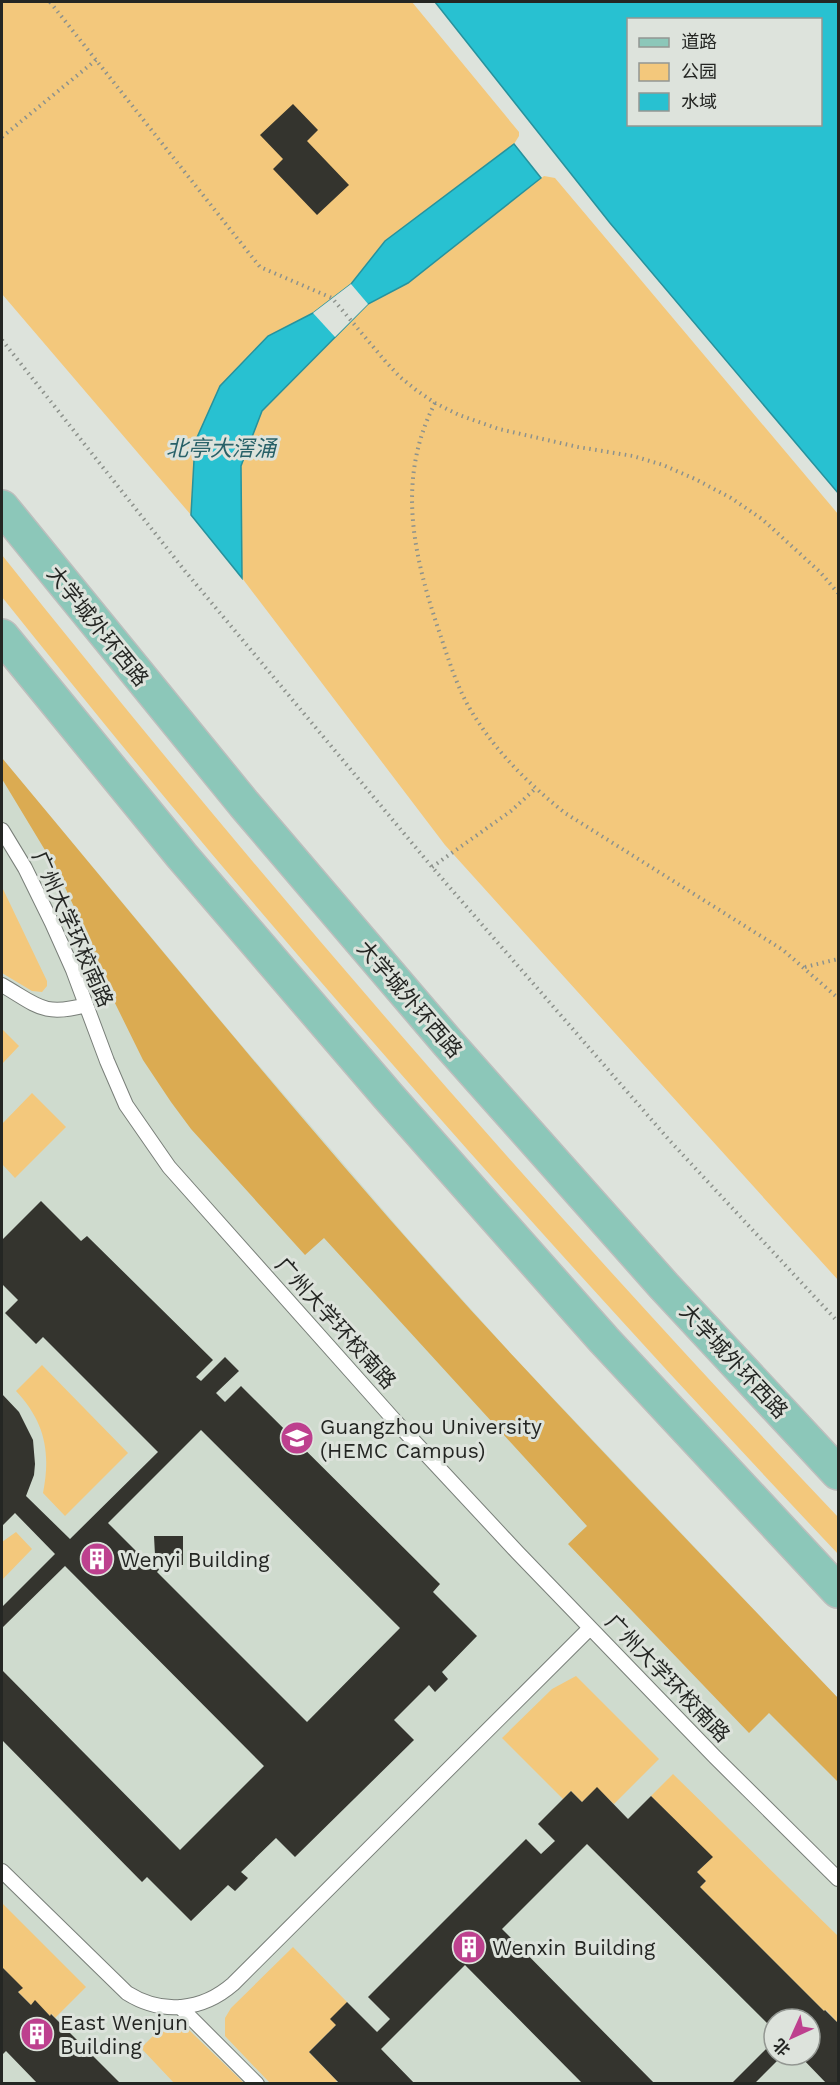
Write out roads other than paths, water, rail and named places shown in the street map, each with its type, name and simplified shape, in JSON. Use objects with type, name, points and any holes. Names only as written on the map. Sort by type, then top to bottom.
[{"type":"main road","name":"大学城外环西路","points":[[2,507],[244,804],[448,1043],[664,1286],[838,1473]]},
{"type":"main road","points":[[2,636],[182,856],[388,1096],[604,1340],[838,1591]]},
{"type":"lane","name":"广州大学环校南路","points":[[2,830],[38,893],[73,970],[107,1061],[126,1104],[169,1167],[396,1422],[590,1628],[838,1879]]},
{"type":"lane","points":[[2,985],[45,1009],[65,1011],[86,1005]]},
{"type":"lane","points":[[2,1871],[122,1989],[148,2004],[164,2007],[197,2005],[213,1999],[233,1984],[590,1628]]},
{"type":"lane","points":[[180,2007],[257,2084]]},
{"type":"water","points":[[435,2],[838,2],[838,493],[610,223]]},
{"type":"water","name":"北亭大滘涌","points":[[514,144],[541,178],[408,283],[368,304],[262,411],[241,466],[242,578],[191,515],[195,442],[220,386],[268,336],[313,313],[351,284],[385,241]]},
{"type":"place","name":"Guangzhou University (HEMC Campus)","points":[[297,1438]]},
{"type":"place","name":"Wenyi Building","points":[[97,1559]]},
{"type":"place","name":"Wenxin Building","points":[[469,1947]]},
{"type":"place","name":"East Wenjun Building","points":[[37,2034]]}]
